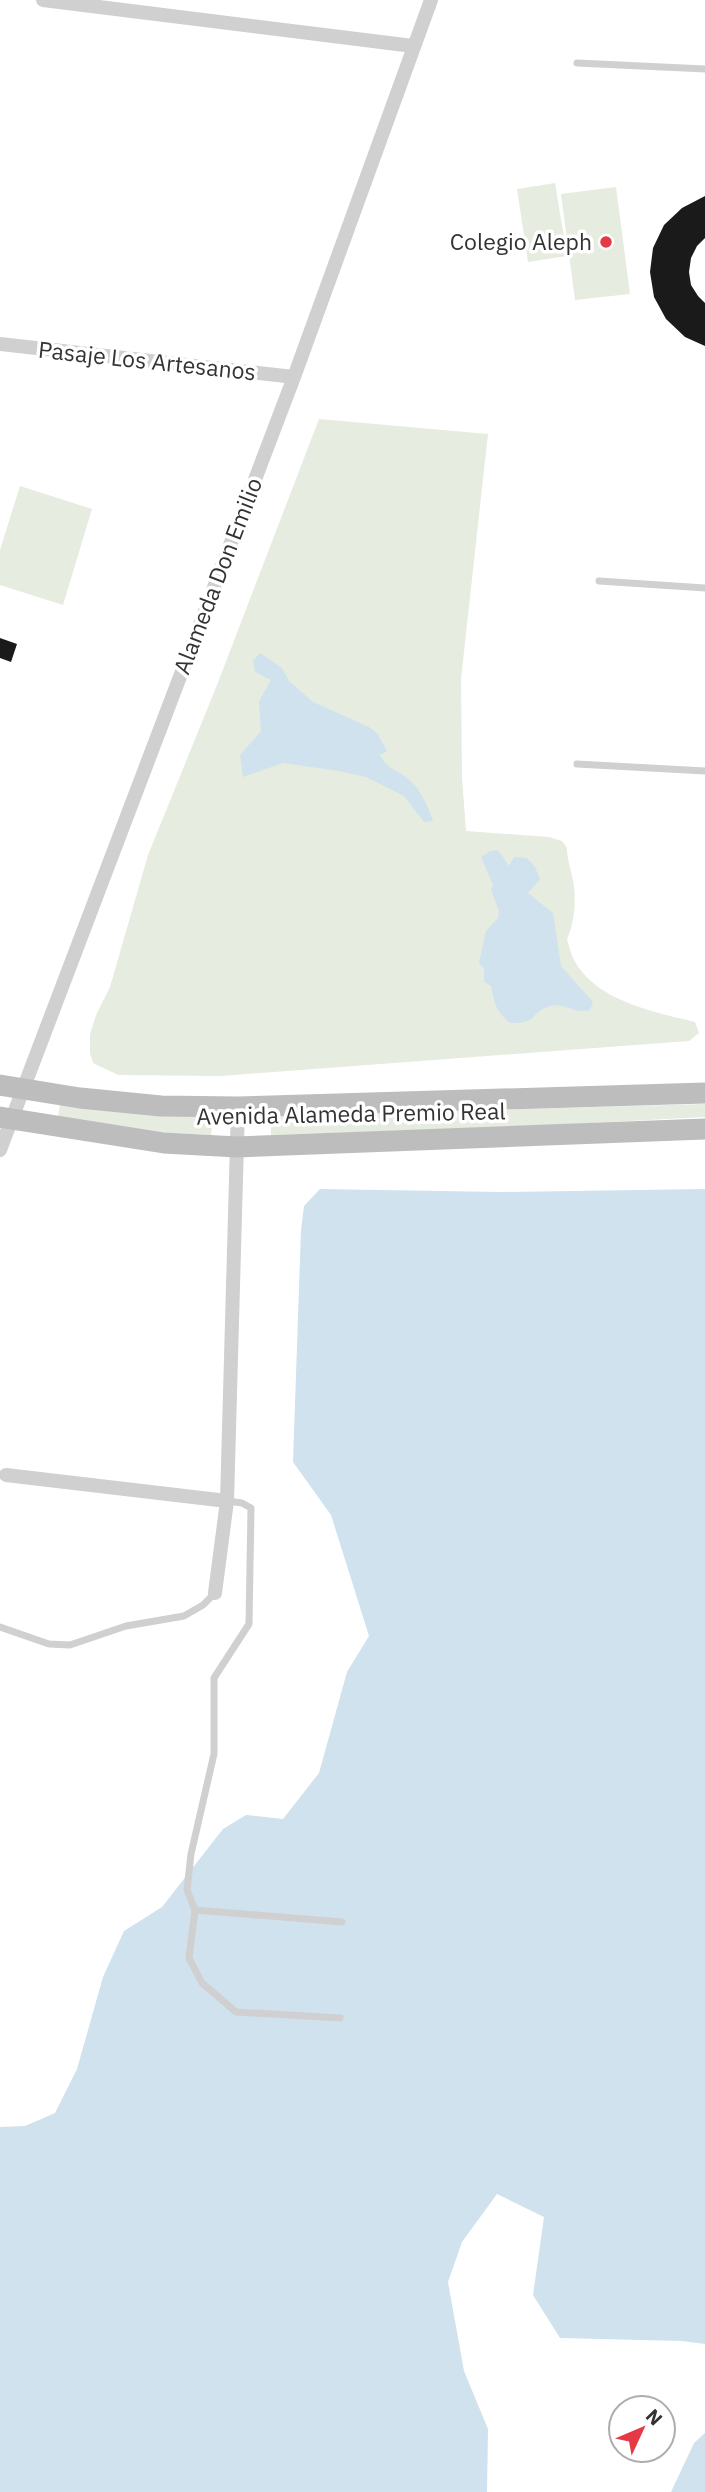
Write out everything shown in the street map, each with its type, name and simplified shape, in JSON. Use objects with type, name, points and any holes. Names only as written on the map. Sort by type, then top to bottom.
[{"type":"street","points":[[43,0],[413,46]]},
{"type":"street","name":"Alameda Don Emilio","points":[[0,1150],[6,1118],[23,1088],[294,377],[431,0]]},
{"type":"street","name":"Pasaje Los Artesanos","points":[[0,344],[294,377]]},
{"type":"street","name":"Avenida Alameda Premio Real","points":[[0,1084],[80,1098],[161,1106],[239,1107],[705,1093]]},
{"type":"street","points":[[215,1593],[227,1501],[239,1107]]},
{"type":"street","name":"Avenida Alameda Premio Real","points":[[6,1118],[164,1143],[237,1147],[705,1129]]},
{"type":"street","points":[[6,1475],[227,1501]]},
{"type":"lane","points":[[578,64],[705,69]]},
{"type":"lane","points":[[599,581],[705,588]]},
{"type":"lane","points":[[578,764],[705,771]]},
{"type":"lane","points":[[227,1501],[243,1503],[251,1508],[249,1624],[214,1678],[214,1754],[191,1854],[187,1890],[194,1910],[189,1958],[202,1983],[236,2012],[340,2018]]},
{"type":"lane","points":[[0,1627],[49,1644],[70,1645],[126,1626],[184,1616],[203,1605],[215,1593]]},
{"type":"lane","points":[[194,1910],[342,1922]]},
{"type":"shaded area","points":[[555,183],[567,256],[528,262],[517,189]]},
{"type":"shaded area","points":[[616,187],[630,294],[575,300],[561,194]]},
{"type":"shaded area","points":[[319,419],[488,434],[461,679],[462,778],[466,831],[549,837],[562,841],[567,848],[574,884],[573,916],[567,939],[574,960],[596,986],[611,995],[644,1009],[695,1022],[699,1033],[689,1041],[220,1076],[118,1075],[93,1063],[90,1035],[96,1015],[110,987],[148,855],[217,685]]},
{"type":"shaded area","points":[[20,486],[92,509],[63,605],[0,585],[0,550]]},
{"type":"shaded area","points":[[60,1104],[158,1116],[213,1117],[211,1135],[157,1132],[58,1117]]},
{"type":"shaded area","points":[[705,1104],[705,1117],[271,1135],[271,1116]]},
{"type":"water","points":[[260,653],[282,668],[289,681],[313,702],[377,733],[387,751],[380,755],[383,760],[415,786],[433,821],[424,822],[404,796],[366,777],[283,763],[243,777],[240,755],[261,731],[259,701],[271,680],[255,672],[253,661]]},
{"type":"water","points":[[498,850],[509,866],[514,857],[527,858],[535,867],[540,879],[528,893],[553,913],[561,966],[593,1002],[590,1010],[556,1005],[544,1008],[530,1019],[519,1023],[510,1023],[499,1011],[491,986],[484,982],[484,968],[479,963],[486,931],[498,918],[499,911],[491,890],[493,885],[481,857]]},
{"type":"water","points":[[320,1189],[500,1192],[705,1189],[705,2344],[560,2338],[533,2295],[544,2217],[497,2194],[462,2242],[448,2282],[464,2371],[488,2429],[487,2492],[0,2492],[0,2127],[25,2126],[55,2113],[77,2069],[103,1977],[124,1931],[162,1907],[223,1829],[246,1815],[283,1819],[319,1773],[347,1672],[369,1636],[331,1515],[293,1462],[301,1230],[304,1206]]},
{"type":"water","points":[[705,2433],[705,2492],[671,2492],[694,2443]]},
{"type":"building","points":[[705,196],[705,238],[691,258],[689,272],[691,285],[705,303],[705,346],[685,337],[666,319],[654,297],[650,272],[653,248],[664,225],[682,208]]},
{"type":"building","points":[[0,638],[17,644],[11,662],[0,658]]},
{"type":"place","name":"Colegio Aleph","points":[[606,242]]}]
